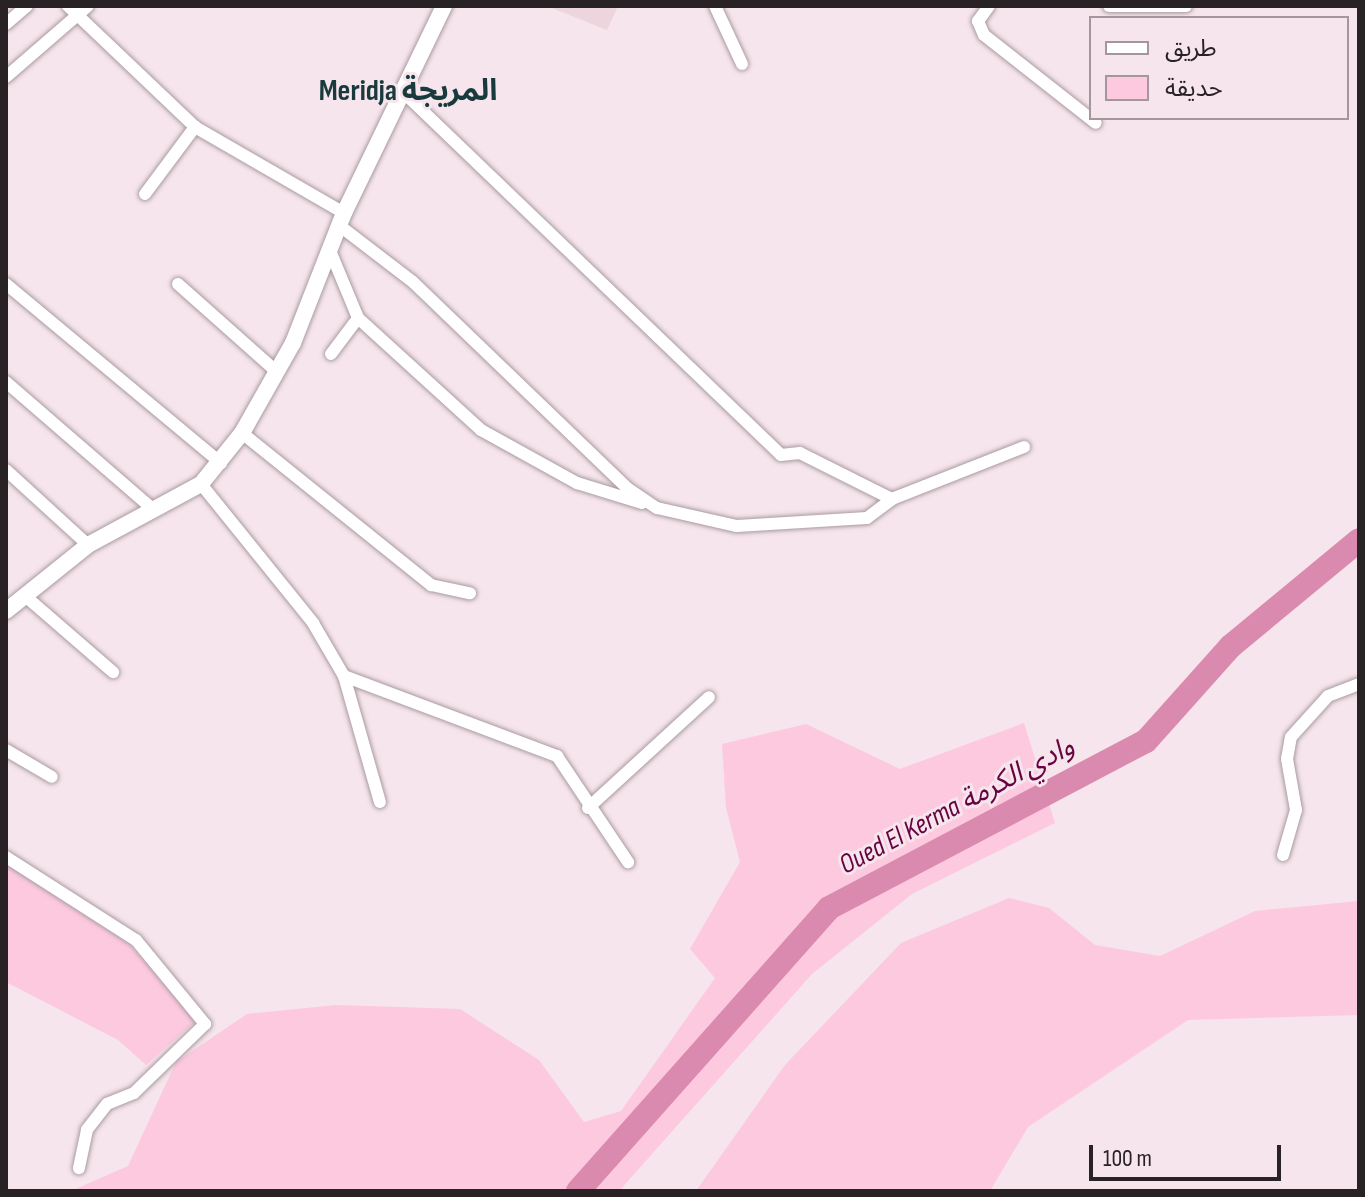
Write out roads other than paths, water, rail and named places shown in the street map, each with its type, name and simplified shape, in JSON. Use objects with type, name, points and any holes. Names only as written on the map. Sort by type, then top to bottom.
[{"type":"street","points":[[6,24],[27,6]]},
{"type":"street","points":[[68,6],[84,10],[195,127],[342,220],[657,508]]},
{"type":"street","points":[[6,611],[88,545],[201,484],[221,463],[277,372],[331,253],[342,220],[444,6]]},
{"type":"street","points":[[715,6],[742,64]]},
{"type":"street","points":[[989,6],[978,21],[984,35],[1089,118]]},
{"type":"street","points":[[1109,6],[1186,6]]},
{"type":"street","points":[[6,77],[84,10]]},
{"type":"street","points":[[402,91],[781,455],[800,453],[892,499]]},
{"type":"street","points":[[1092,120],[1096,123]]},
{"type":"street","points":[[145,194],[195,127]]},
{"type":"street","points":[[331,253],[358,318],[481,430],[577,483],[657,508],[737,526],[867,518],[892,499],[1024,447]]},
{"type":"street","points":[[6,284],[221,463]]},
{"type":"street","points":[[178,284],[277,372]]},
{"type":"street","points":[[331,354],[358,318]]},
{"type":"street","points":[[6,382],[154,510]]},
{"type":"street","points":[[242,433],[431,585],[470,593]]},
{"type":"street","points":[[6,470],[88,545]]},
{"type":"street","points":[[201,484],[313,623],[344,676],[380,802]]},
{"type":"street","points":[[24,595],[113,672]]},
{"type":"street","points":[[344,676],[439,717],[530,740],[557,756],[588,808],[628,862]]},
{"type":"street","points":[[1283,855],[1296,810],[1287,759],[1291,737],[1315,706],[1359,684]]},
{"type":"street","points":[[588,808],[709,697]]},
{"type":"street","points":[[6,750],[52,777]]},
{"type":"street","points":[[6,857],[136,940],[205,1024],[134,1093],[107,1104],[87,1130],[79,1168]]},
{"type":"waterway","name":"Oued El Kerma وادي الكرمة","points":[[578,1191],[829,908],[1146,741],[1231,646],[1359,540]]},
{"type":"district","name":"Meridja المريجة","points":[[408,91]]}]
